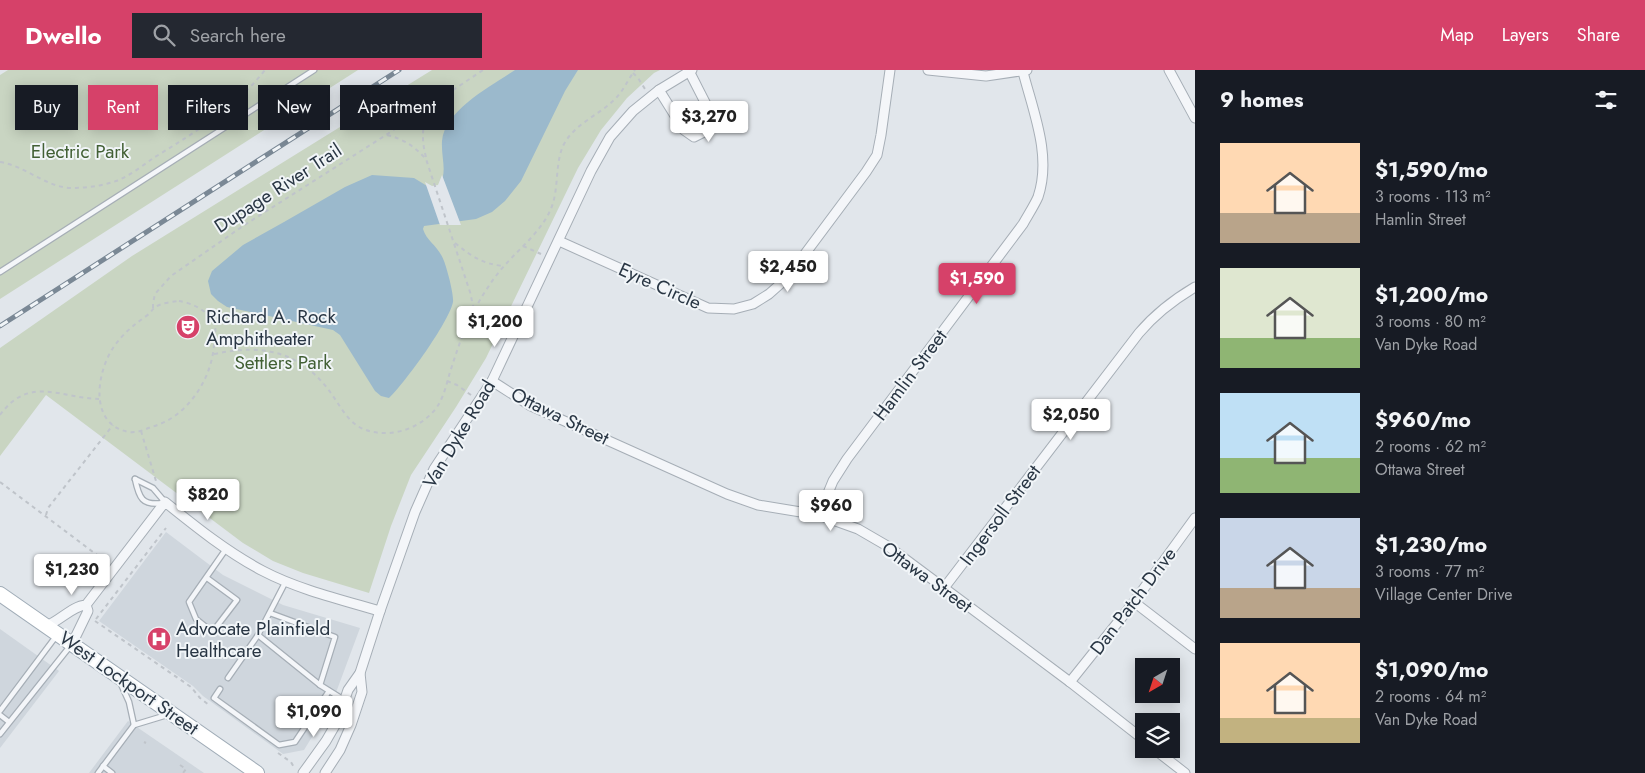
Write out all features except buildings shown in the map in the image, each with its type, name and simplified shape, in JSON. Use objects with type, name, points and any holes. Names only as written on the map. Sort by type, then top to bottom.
[{"type":"main road","name":"West Lockport Street","points":[[0,594],[257,773]]},
{"type":"street","name":"Eyre Circle","points":[[559,241],[708,308],[734,309],[753,304],[769,294],[787,278],[877,155],[890,70]]},
{"type":"street","points":[[928,70],[986,76],[1025,71]]},
{"type":"street","points":[[1169,70],[1195,118]]},
{"type":"street","name":"Van Dyke Road","points":[[303,773],[337,722],[344,700],[360,673],[415,512],[434,469],[492,382],[591,171],[610,137],[633,111],[659,90],[690,71]]},
{"type":"street","points":[[659,90],[684,130],[694,137],[704,132],[710,124],[710,112],[690,71]]},
{"type":"street","name":"Hamlin Street","points":[[819,515],[833,481],[847,459],[1023,224],[1038,197],[1043,172],[1041,143],[1025,71]]},
{"type":"street","name":"Ingersoll Street","points":[[944,588],[1139,333],[1154,316],[1195,287]]},
{"type":"street","name":"Ottawa Street","points":[[492,382],[532,406],[727,494],[758,505],[819,515],[858,529],[889,547],[1135,733]]},
{"type":"street","points":[[46,626],[68,615],[78,606],[86,605],[165,502],[226,549],[265,572],[308,589],[380,611]]},
{"type":"street","name":"Dan Patch Drive","points":[[1070,682],[1134,602],[1195,518]]},
{"type":"street","points":[[1134,602],[1195,649]]},
{"type":"street","points":[[72,644],[88,612],[86,605]]},
{"type":"street","name":"Van Dyke Road","points":[[325,773],[340,750],[351,725],[362,692],[360,673]]},
{"type":"street","points":[[1166,758],[1186,773]]},
{"type":"lane","points":[[0,272],[314,70]]},
{"type":"lane","points":[[135,479],[153,488],[165,502],[151,505],[144,501],[138,493],[135,479]]},
{"type":"lane","points":[[207,578],[237,600],[214,630],[211,631],[196,619],[189,602],[226,549]]},
{"type":"lane","points":[[228,678],[258,635],[286,580]]},
{"type":"lane","points":[[270,613],[334,637],[320,685]]},
{"type":"lane","points":[[0,711],[58,634]]},
{"type":"lane","points":[[258,635],[320,685],[344,700]]},
{"type":"lane","points":[[0,734],[72,644]]},
{"type":"lane","points":[[118,676],[129,702],[134,725]]},
{"type":"lane","points":[[220,689],[214,698],[279,745],[295,742],[329,691]]},
{"type":"lane","points":[[98,773],[134,725],[173,713]]},
{"type":"lane","points":[[0,715],[9,722]]},
{"type":"lane","points":[[103,766],[112,773]]},
{"type":"path","points":[[0,162],[19,168],[46,182],[70,188],[96,187],[118,180],[222,115],[266,70]]},
{"type":"path","name":"Dupage River Trail","points":[[454,90],[483,70]]},
{"type":"path","points":[[214,354],[226,351],[258,349],[305,365],[324,382],[352,423],[364,430],[387,434],[412,428],[423,421],[440,402],[464,330],[474,310],[503,266],[523,246],[549,214],[555,198],[564,146],[571,135],[584,122],[611,103],[621,93],[635,70]]},
{"type":"path","points":[[633,73],[650,97]]},
{"type":"path","name":"Dupage River Trail","points":[[153,308],[155,294],[171,276],[243,226],[394,130]]},
{"type":"path","points":[[423,130],[423,146],[426,159],[470,292],[474,310]]},
{"type":"path","points":[[386,135],[409,144],[426,159]]},
{"type":"path","points":[[454,242],[473,258],[489,264],[503,266]]},
{"type":"path","points":[[523,246],[550,258]]},
{"type":"path","points":[[179,301],[191,303],[208,315],[215,325],[214,354],[210,369],[193,398],[181,411],[164,423],[132,433],[112,425],[104,416],[100,399],[100,385],[109,355],[126,331],[150,313],[153,308],[165,303],[179,301]]},
{"type":"path","points":[[448,381],[478,399]]},
{"type":"path","points":[[0,415],[21,395],[40,390],[60,392],[87,399],[100,399]]},
{"type":"path","points":[[46,516],[48,508],[112,425]]},
{"type":"path","points":[[141,431],[157,482]]},
{"type":"path","points":[[0,482],[101,558]]},
{"type":"path","points":[[91,625],[166,528]]},
{"type":"path","points":[[95,620],[191,687],[200,698],[216,709]]},
{"type":"path","points":[[277,752],[291,762],[294,769]]},
{"type":"path","points":[[180,765],[186,769],[183,773]]},
{"type":"shaded area","points":[[166,532],[223,575],[283,605],[360,628],[331,706],[304,750],[283,754],[203,696],[193,686],[99,621]]},
{"type":"shaded area","points":[[0,629],[59,671],[0,748]]},
{"type":"shaded area","points":[[128,721],[204,773],[89,773]]},
{"type":"green space","name":"Electric Park","points":[[8,70],[358,70],[330,88],[330,85],[258,85],[258,130],[264,130],[0,299],[0,75]]},
{"type":"green space","name":"Settlers Park","points":[[432,70],[660,70],[654,73],[627,98],[601,130],[578,168],[486,358],[411,475],[391,526],[369,593],[303,573],[273,561],[243,543],[46,395],[0,456],[0,348],[132,256],[340,127],[340,130],[454,130],[454,85],[408,85]]},
{"type":"water","points":[[515,70],[578,70],[565,91],[521,181],[505,201],[492,212],[476,219],[424,226],[423,229],[427,237],[439,251],[444,261],[453,302],[444,323],[426,352],[389,398],[381,396],[375,391],[340,335],[333,330],[227,307],[211,294],[208,281],[212,271],[243,245],[345,187],[372,175],[414,178],[432,189],[439,187],[444,170],[442,141],[445,130],[454,130],[454,116],[470,100]]},
{"type":"pier","points":[[442,175],[461,225],[440,225],[425,182],[432,186],[438,185]]},
{"type":"railway","points":[[0,326],[399,70]]},
{"type":"place","name":"Richard A. Rock Amphitheater","points":[[188,327]]},
{"type":"place","name":"Advocate Plainfield Healthcare","points":[[159,639]]}]
